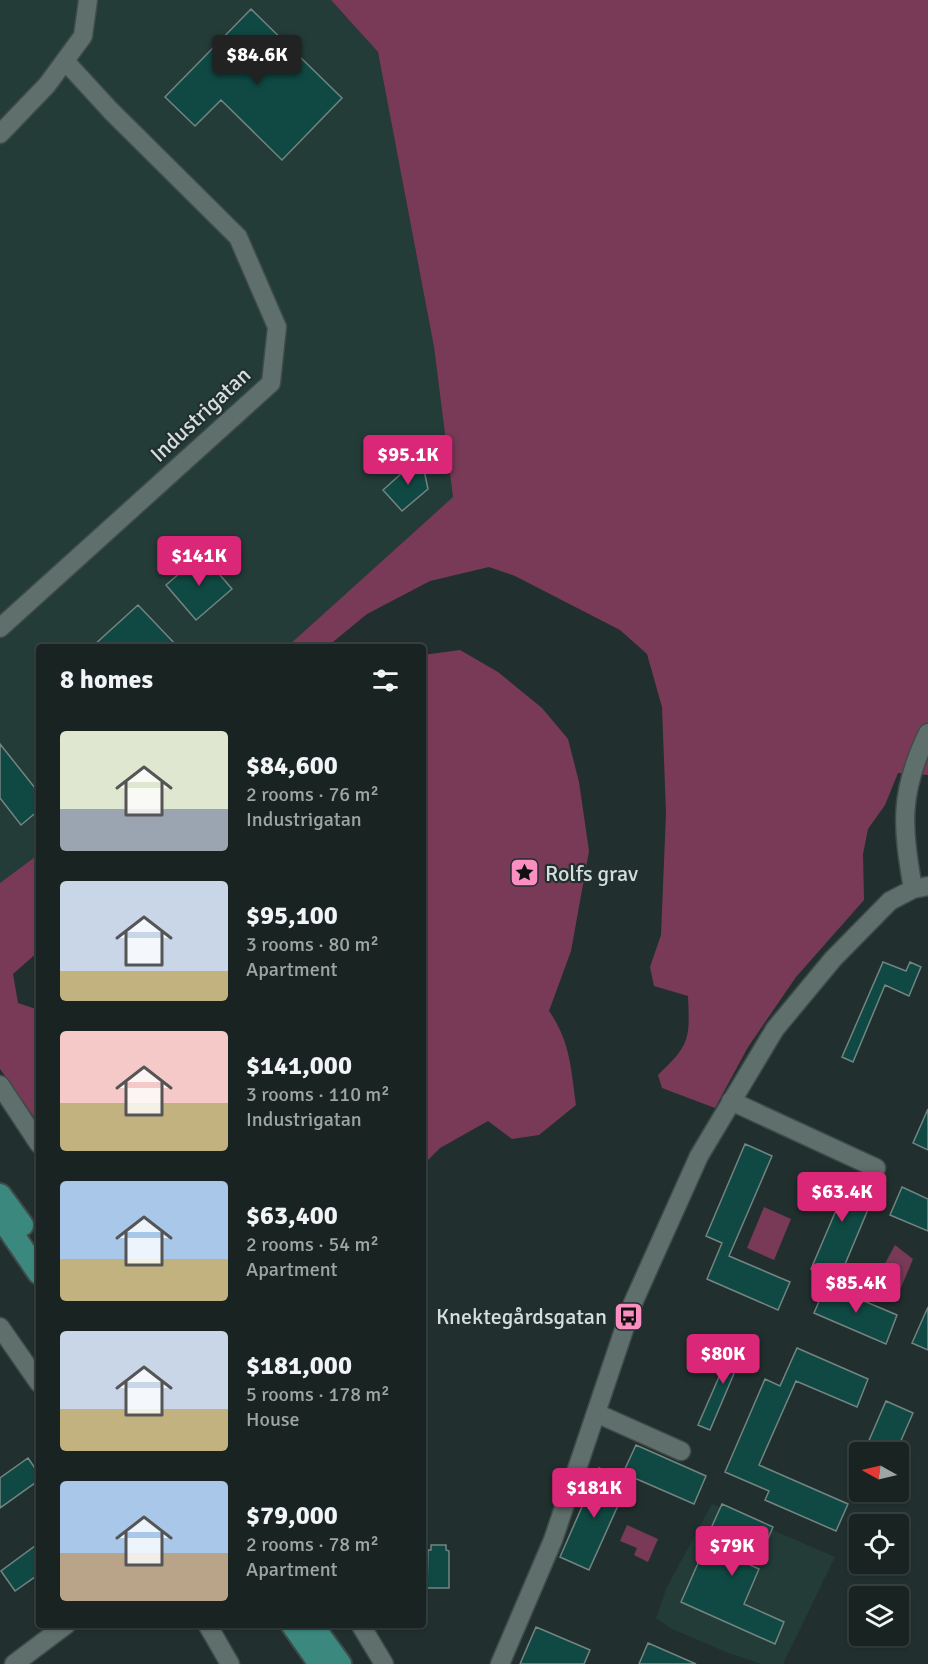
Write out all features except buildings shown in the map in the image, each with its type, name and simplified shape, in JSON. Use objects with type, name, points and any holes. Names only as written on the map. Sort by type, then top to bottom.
[{"type":"main road","points":[[0,1195],[36,1244]]},
{"type":"main road","points":[[0,1216],[36,1269]]},
{"type":"main road","points":[[295,1628],[320,1664]]},
{"type":"main road","points":[[314,1628],[340,1664]]},
{"type":"street","points":[[0,134],[66,62],[83,36],[88,0]]},
{"type":"street","name":"Industrigatan","points":[[0,628],[271,383],[277,327],[238,237],[111,111],[66,62]]},
{"type":"street","points":[[500,1664],[553,1540],[633,1302],[666,1222],[699,1156],[775,1029],[833,959],[877,913],[890,901],[921,887],[906,851],[904,809],[910,775],[928,733]]},
{"type":"street","points":[[0,1085],[36,1139]]},
{"type":"street","points":[[731,1101],[876,1168]]},
{"type":"street","points":[[0,1327],[36,1379]]},
{"type":"street","points":[[596,1413],[681,1451]]},
{"type":"street","points":[[14,1664],[62,1628]]},
{"type":"street","points":[[209,1628],[230,1664]]},
{"type":"street","points":[[362,1628],[384,1664]]},
{"type":"shaded area","points":[[0,0],[331,0],[378,52],[434,347],[453,497],[290,644],[36,644],[36,856],[0,883]]},
{"type":"shaded area","points":[[331,0],[928,0],[928,775],[898,773],[885,805],[868,829],[863,854],[864,900],[796,977],[748,1047],[715,1108],[662,1088],[658,1075],[676,1056],[686,1040],[689,1011],[688,996],[654,986],[650,967],[661,935],[666,813],[662,707],[647,654],[620,630],[515,576],[489,567],[430,581],[367,614],[330,644],[290,644],[453,497],[434,347],[378,52]]},
{"type":"shaded area","points":[[460,650],[498,672],[542,708],[568,739],[579,782],[589,851],[571,951],[549,1011],[565,1044],[571,1067],[576,1105],[539,1135],[512,1139],[488,1121],[440,1148],[426,1162],[426,655]]},
{"type":"shaded area","points":[[36,856],[36,954],[13,974],[18,1003],[36,1009],[36,1120],[0,1069],[0,883]]},
{"type":"shaded area","points":[[764,1207],[791,1219],[774,1260],[747,1248]]},
{"type":"shaded area","points":[[895,1245],[913,1259],[895,1302],[878,1300],[863,1280],[882,1269]]},
{"type":"shaded area","points":[[712,1504],[835,1557],[783,1664],[761,1664],[726,1652],[672,1629],[656,1618],[667,1587]]},
{"type":"shaded area","points":[[627,1525],[658,1539],[648,1562],[634,1555],[637,1548],[620,1541]]},
{"type":"place","name":"Rolfs grav","points":[[524,873]]},
{"type":"place","name":"Knektegårdsgatan","points":[[628,1316]]}]
